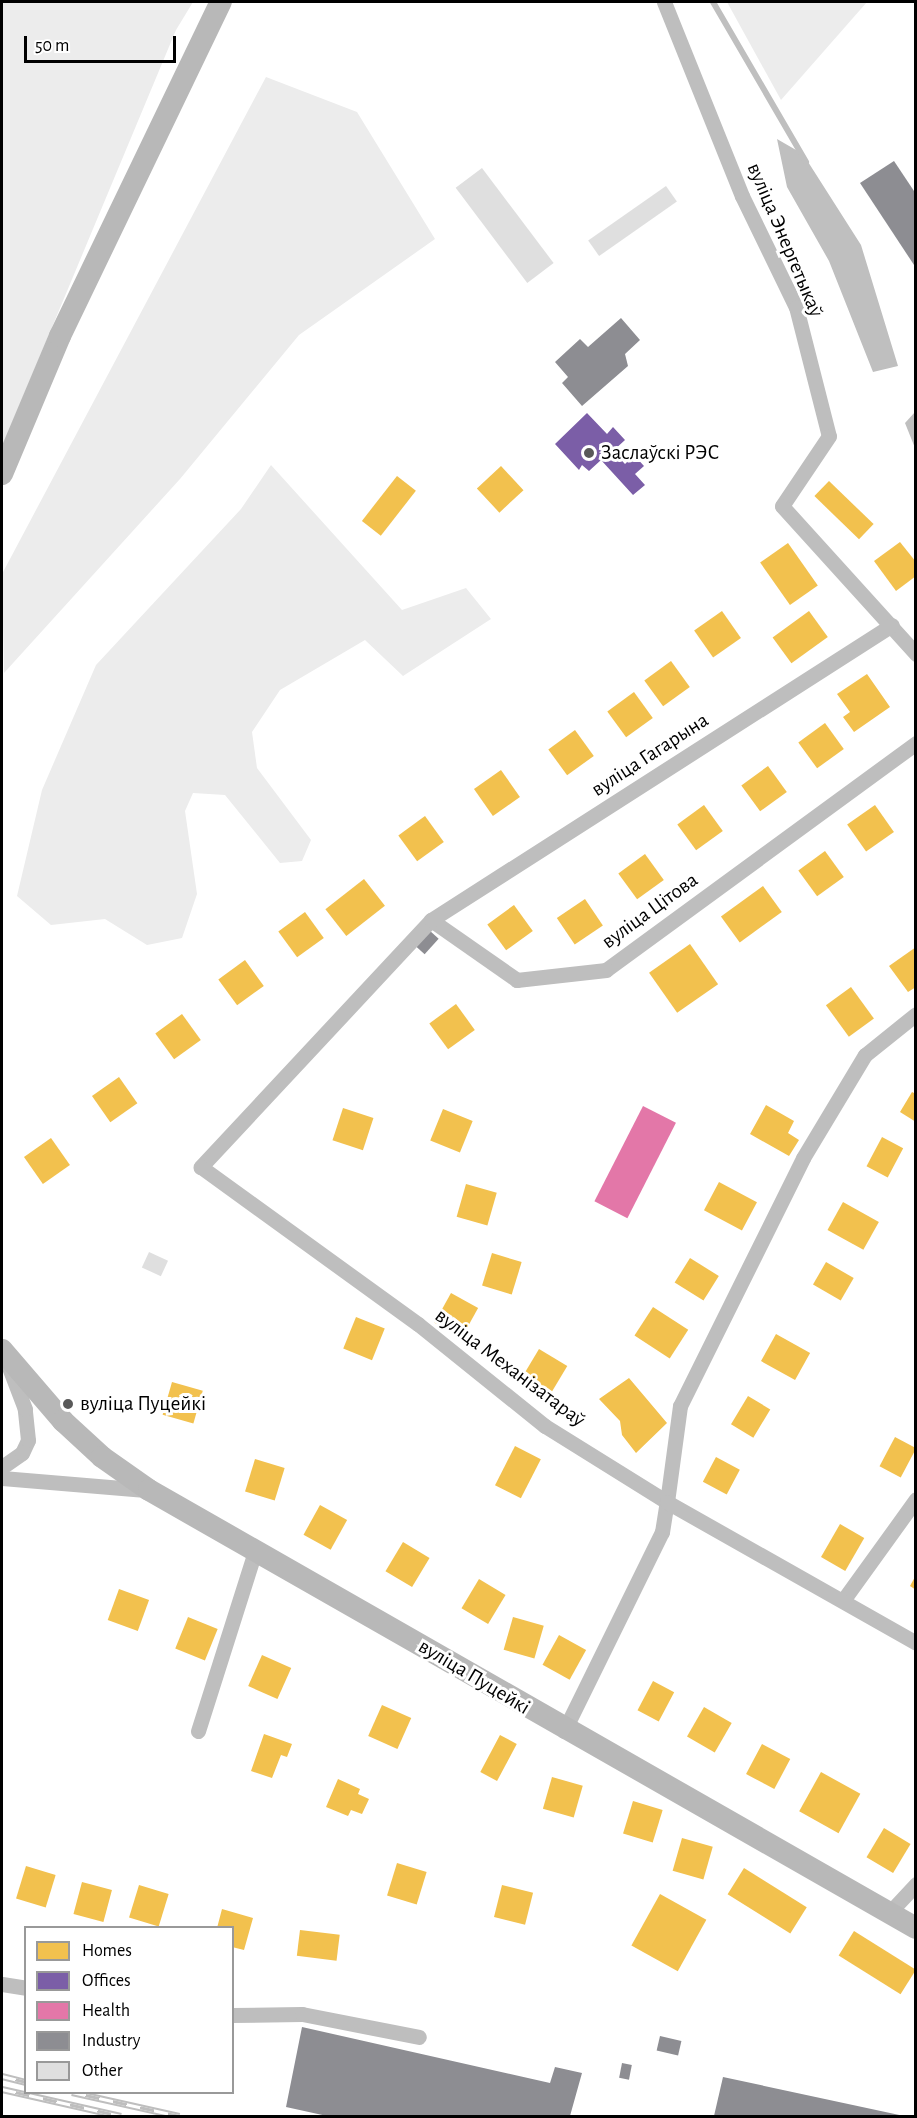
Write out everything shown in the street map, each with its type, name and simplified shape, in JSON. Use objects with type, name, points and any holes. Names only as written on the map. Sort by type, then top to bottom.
[{"type":"main road","points":[[2,474],[60,336],[221,2]]},
{"type":"main road","name":"вуліца Пуцейкі","points":[[2,1352],[63,1421],[102,1457],[149,1490],[256,1548],[564,1731],[915,1928]]},
{"type":"street","name":"вуліца Энергетыкаў","points":[[664,2],[742,196],[796,307],[829,436],[782,506],[892,625],[915,654]]},
{"type":"street","name":"вуліца Гагарына","points":[[431,920],[892,625]]},
{"type":"street","name":"вуліца Цітова","points":[[431,920],[517,980],[606,970],[915,743]]},
{"type":"street","name":"вуліца Механізатараў","points":[[431,920],[201,1167],[418,1324],[545,1426],[667,1502],[844,1599],[915,1643]]},
{"type":"street","points":[[564,1731],[662,1532],[681,1406],[803,1158],[865,1055],[915,1014]]},
{"type":"street","points":[[2,1352],[25,1409],[28,1440],[22,1453],[2,1467]]},
{"type":"street","points":[[2,1478],[149,1490]]},
{"type":"street","points":[[844,1599],[915,1499]]},
{"type":"street","points":[[198,1731],[256,1548]]},
{"type":"street","points":[[889,1913],[915,1884]]},
{"type":"street","points":[[2,1984],[24,1988]]},
{"type":"street","points":[[234,2015],[302,2014],[419,2037]]},
{"type":"shaded area","points":[[2,2],[193,2],[176,30],[2,447]]},
{"type":"shaded area","points":[[727,2],[867,2],[781,100]]},
{"type":"shaded area","points":[[266,77],[357,112],[435,239],[299,335],[180,479],[4,673],[2,574]]},
{"type":"shaded area","points":[[777,139],[803,154],[861,245],[898,366],[873,372],[829,261],[787,187]]},
{"type":"shaded area","points":[[916,412],[915,448],[905,423]]},
{"type":"shaded area","points":[[271,465],[402,610],[466,588],[491,619],[403,676],[365,640],[280,690],[252,732],[257,768],[311,840],[302,861],[280,863],[225,795],[193,793],[185,811],[197,894],[182,938],[147,945],[105,919],[51,925],[17,896],[42,790],[96,665],[241,509]]},
{"type":"building: Homes","points":[[501,466],[524,490],[499,513],[477,489]]},
{"type":"building: Homes","points":[[397,476],[416,491],[381,536],[362,521]]},
{"type":"building: Homes","points":[[829,481],[874,524],[859,539],[814,496]]},
{"type":"building: Homes","points":[[900,542],[916,562],[916,576],[896,591],[874,561]]},
{"type":"building: Homes","points":[[788,543],[818,586],[790,605],[760,563]]},
{"type":"building: Homes","points":[[722,611],[741,638],[713,658],[694,631]]},
{"type":"building: Homes","points":[[809,611],[828,637],[791,663],[773,637]]},
{"type":"building: Homes","points":[[671,661],[690,687],[663,706],[644,680]]},
{"type":"building: Homes","points":[[867,674],[890,707],[854,732],[843,717],[850,712],[837,694]]},
{"type":"building: Homes","points":[[634,692],[653,718],[626,737],[607,711]]},
{"type":"building: Homes","points":[[825,723],[844,749],[817,768],[798,742]]},
{"type":"building: Homes","points":[[575,730],[594,756],[567,775],[548,749]]},
{"type":"building: Homes","points":[[768,766],[787,792],[760,811],[741,785]]},
{"type":"building: Homes","points":[[501,770],[520,797],[493,816],[474,789]]},
{"type":"building: Homes","points":[[704,805],[723,831],[696,850],[677,824]]},
{"type":"building: Homes","points":[[875,805],[894,832],[866,852],[847,825]]},
{"type":"building: Homes","points":[[425,816],[444,842],[417,861],[398,835]]},
{"type":"building: Homes","points":[[825,851],[844,877],[817,896],[798,870]]},
{"type":"building: Homes","points":[[645,854],[664,880],[637,899],[618,873]]},
{"type":"building: Homes","points":[[364,879],[385,906],[346,936],[325,909]]},
{"type":"building: Homes","points":[[763,886],[782,912],[740,942],[721,917]]},
{"type":"building: Homes","points":[[585,899],[603,926],[575,945],[557,918]]},
{"type":"building: Homes","points":[[514,905],[533,931],[506,950],[487,924]]},
{"type":"building: Homes","points":[[305,912],[324,938],[297,957],[278,931]]},
{"type":"building: Homes","points":[[690,944],[718,984],[677,1013],[649,973]]},
{"type":"building: Homes","points":[[916,947],[916,987],[908,992],[889,966]]},
{"type":"building: Homes","points":[[245,960],[264,986],[237,1005],[218,979]]},
{"type":"building: Homes","points":[[851,987],[874,1019],[849,1037],[826,1005]]},
{"type":"building: Homes","points":[[456,1004],[475,1030],[448,1049],[429,1023]]},
{"type":"building: Homes","points":[[182,1014],[201,1040],[174,1059],[155,1033]]},
{"type":"building: Homes","points":[[119,1077],[137,1103],[110,1122],[92,1096]]},
{"type":"building: Homes","points":[[912,1092],[916,1094],[916,1122],[900,1112]]},
{"type":"building: Homes","points":[[766,1105],[794,1121],[788,1133],[799,1140],[789,1156],[750,1134]]},
{"type":"building: Homes","points":[[343,1108],[373,1118],[363,1150],[332,1140]]},
{"type":"building: Homes","points":[[443,1109],[473,1121],[460,1153],[430,1141]]},
{"type":"building: Homes","points":[[882,1137],[903,1148],[888,1177],[867,1166]]},
{"type":"building: Homes","points":[[51,1138],[70,1165],[43,1184],[24,1157]]},
{"type":"building: Homes","points":[[719,1182],[757,1202],[742,1230],[704,1210]]},
{"type":"building: Homes","points":[[466,1184],[497,1193],[487,1226],[457,1217]]},
{"type":"building: Homes","points":[[843,1202],[879,1222],[863,1250],[827,1230]]},
{"type":"building: Homes","points":[[492,1253],[522,1262],[512,1295],[482,1286]]},
{"type":"building: Homes","points":[[690,1258],[719,1276],[703,1301],[675,1283]]},
{"type":"building: Homes","points":[[826,1262],[854,1278],[841,1301],[813,1285]]},
{"type":"building: Homes","points":[[451,1293],[478,1308],[462,1338],[435,1323]]},
{"type":"building: Homes","points":[[653,1307],[688,1330],[670,1358],[634,1336]]},
{"type":"building: Homes","points":[[356,1317],[385,1329],[372,1360],[343,1349]]},
{"type":"building: Homes","points":[[776,1334],[810,1353],[795,1380],[761,1361]]},
{"type":"building: Homes","points":[[539,1349],[567,1366],[550,1395],[521,1378]]},
{"type":"building: Homes","points":[[629,1378],[667,1423],[636,1453],[622,1435],[620,1421],[599,1399]]},
{"type":"building: Homes","points":[[172,1382],[203,1391],[193,1424],[163,1415]]},
{"type":"building: Homes","points":[[748,1396],[770,1409],[753,1438],[731,1424]]},
{"type":"building: Homes","points":[[895,1437],[916,1448],[901,1477],[880,1466]]},
{"type":"building: Homes","points":[[515,1446],[541,1459],[521,1498],[495,1485]]},
{"type":"building: Homes","points":[[716,1457],[740,1470],[727,1494],[703,1482]]},
{"type":"building: Homes","points":[[255,1459],[285,1468],[275,1501],[245,1492]]},
{"type":"building: Homes","points":[[320,1505],[347,1520],[331,1550],[304,1535]]},
{"type":"building: Homes","points":[[840,1524],[864,1538],[845,1571],[821,1557]]},
{"type":"building: Homes","points":[[403,1542],[430,1558],[412,1587],[385,1571]]},
{"type":"building: Homes","points":[[916,1575],[916,1590],[910,1586]]},
{"type":"building: Homes","points":[[479,1579],[506,1595],[488,1624],[461,1608]]},
{"type":"building: Homes","points":[[119,1589],[149,1600],[138,1631],[108,1620]]},
{"type":"building: Homes","points":[[188,1617],[218,1629],[205,1661],[175,1649]]},
{"type":"building: Homes","points":[[513,1617],[544,1626],[534,1659],[504,1650]]},
{"type":"building: Homes","points":[[559,1635],[586,1650],[570,1680],[543,1665]]},
{"type":"building: Homes","points":[[262,1655],[291,1668],[277,1699],[248,1686]]},
{"type":"building: Homes","points":[[653,1681],[674,1692],[659,1721],[638,1710]]},
{"type":"building: Homes","points":[[382,1705],[411,1718],[397,1749],[368,1736]]},
{"type":"building: Homes","points":[[704,1707],[732,1723],[715,1752],[687,1736]]},
{"type":"building: Homes","points":[[264,1734],[292,1744],[287,1757],[281,1755],[272,1778],[251,1771]]},
{"type":"building: Homes","points":[[500,1735],[517,1744],[497,1781],[480,1772]]},
{"type":"building: Homes","points":[[762,1744],[790,1759],[774,1789],[746,1774]]},
{"type":"building: Homes","points":[[821,1772],[860,1794],[839,1833],[799,1811]]},
{"type":"building: Homes","points":[[552,1777],[583,1786],[574,1818],[543,1809]]},
{"type":"building: Homes","points":[[338,1779],[360,1789],[358,1794],[369,1799],[362,1814],[351,1810],[348,1816],[326,1807]]},
{"type":"building: Homes","points":[[633,1801],[663,1810],[653,1843],[623,1834]]},
{"type":"building: Homes","points":[[884,1828],[911,1844],[893,1873],[866,1857]]},
{"type":"building: Homes","points":[[682,1838],[713,1847],[703,1880],[673,1871]]},
{"type":"building: Homes","points":[[397,1863],[427,1872],[417,1905],[387,1896]]},
{"type":"building: Homes","points":[[26,1866],[56,1875],[46,1908],[16,1899]]},
{"type":"building: Homes","points":[[744,1868],[807,1907],[790,1934],[728,1894]]},
{"type":"building: Homes","points":[[82,1882],[112,1890],[103,1922],[73,1914]]},
{"type":"building: Homes","points":[[139,1885],[169,1894],[159,1926],[129,1918]]},
{"type":"building: Homes","points":[[502,1885],[533,1893],[525,1925],[494,1917]]},
{"type":"building: Homes","points":[[660,1894],[706,1920],[678,1971],[631,1946]]},
{"type":"building: Homes","points":[[222,1909],[253,1918],[244,1950],[234,1948],[234,1926],[218,1926]]},
{"type":"building: Homes","points":[[300,1930],[340,1935],[337,1961],[297,1956]]},
{"type":"building: Homes","points":[[854,1931],[916,1970],[901,1994],[839,1956]]},
{"type":"building: Offices","name":"Заслаўскі РЭС","points":[[587,413],[607,434],[613,427],[625,440],[613,451],[625,464],[634,455],[644,466],[635,474],[645,485],[633,495],[601,460],[589,471],[582,465],[579,470],[555,444]]},
{"type":"building: Health","points":[[643,1106],[676,1123],[627,1218],[594,1201]]},
{"type":"building: Industry","points":[[894,161],[916,194],[916,268],[860,183]]},
{"type":"building: Industry","points":[[621,318],[640,340],[625,354],[628,366],[582,406],[562,383],[568,377],[555,362],[580,339],[588,347]]},
{"type":"building: Industry","points":[[429,930],[439,939],[425,954],[415,946]]},
{"type":"building: Industry","points":[[302,2027],[550,2083],[555,2067],[582,2073],[570,2116],[327,2116],[286,2107]]},
{"type":"building: Industry","points":[[660,2036],[681,2041],[678,2056],[657,2051]]},
{"type":"building: Industry","points":[[622,2063],[632,2065],[629,2080],[619,2078]]},
{"type":"building: Industry","points":[[723,2077],[904,2116],[714,2116]]},
{"type":"building: Other","points":[[482,168],[554,263],[527,283],[456,188]]},
{"type":"building: Other","points":[[666,186],[677,202],[599,256],[588,240]]},
{"type":"building: Other","points":[[149,1252],[168,1261],[161,1276],[142,1267]]},
{"type":"waterway","points":[[713,2],[806,162]]},
{"type":"railway","points":[[2,2076],[24,2082]]},
{"type":"railway","points":[[2,2089],[24,2094]]},
{"type":"railway","points":[[24,2094],[121,2116]]},
{"type":"railway","points":[[81,2094],[179,2116]]},
{"type":"place","name":"Заслаўскі РЭС","points":[[589,453]]},
{"type":"place","name":"вуліца Пуцейкі","points":[[68,1404]]}]
